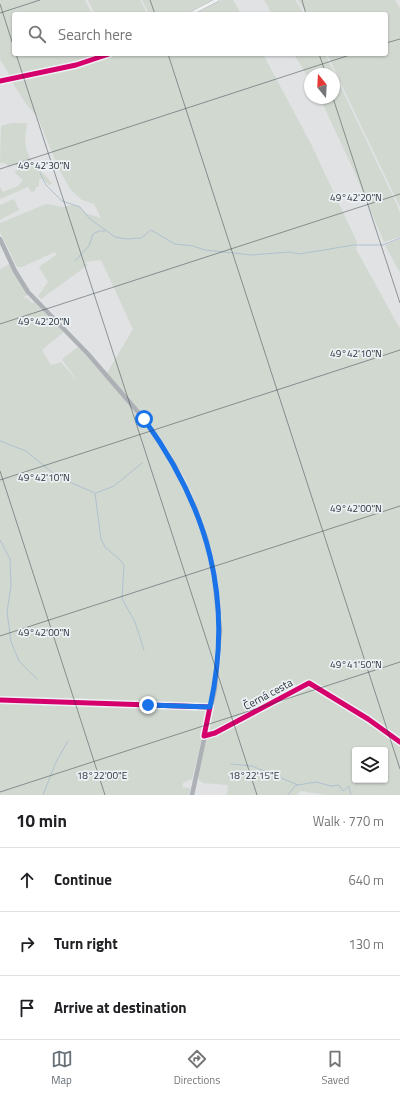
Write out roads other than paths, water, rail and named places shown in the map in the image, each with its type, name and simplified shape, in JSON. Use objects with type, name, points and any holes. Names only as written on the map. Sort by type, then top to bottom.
[{"type":"main road","points":[[0,239],[15,271],[29,294],[88,354],[144,419],[174,464],[195,507],[210,552],[220,630],[218,659],[210,707],[192,795]]},
{"type":"street","points":[[194,12],[217,0]]},
{"type":"street","points":[[0,81],[76,65],[103,56]]},
{"type":"street","name":"Černá cesta","points":[[204,736],[216,733],[309,683],[368,719],[400,742]]},
{"type":"street","points":[[0,700],[210,707]]},
{"type":"waterway","points":[[40,173],[46,185],[62,201],[80,207],[90,219],[115,237],[127,239],[141,238],[151,230],[175,244],[193,246],[205,250],[252,255],[289,252],[299,254],[354,245],[383,245],[400,238]]},
{"type":"waterway","points":[[75,261],[89,246],[93,234],[99,231],[105,231]]},
{"type":"waterway","points":[[0,441],[26,451],[58,477],[95,493],[101,539],[105,547],[124,565],[122,599],[135,622],[144,650]]},
{"type":"waterway","points":[[96,493],[114,486],[142,463]]},
{"type":"waterway","points":[[0,540],[10,559],[11,586],[7,612],[11,642],[19,661],[37,679]]},
{"type":"waterway","points":[[43,795],[56,762],[68,741]]},
{"type":"waterway","points":[[231,764],[252,766],[298,785],[316,782],[331,786],[339,785],[343,791],[349,786],[351,795]]},
{"type":"waterway","points":[[288,795],[295,786],[298,785]]}]
